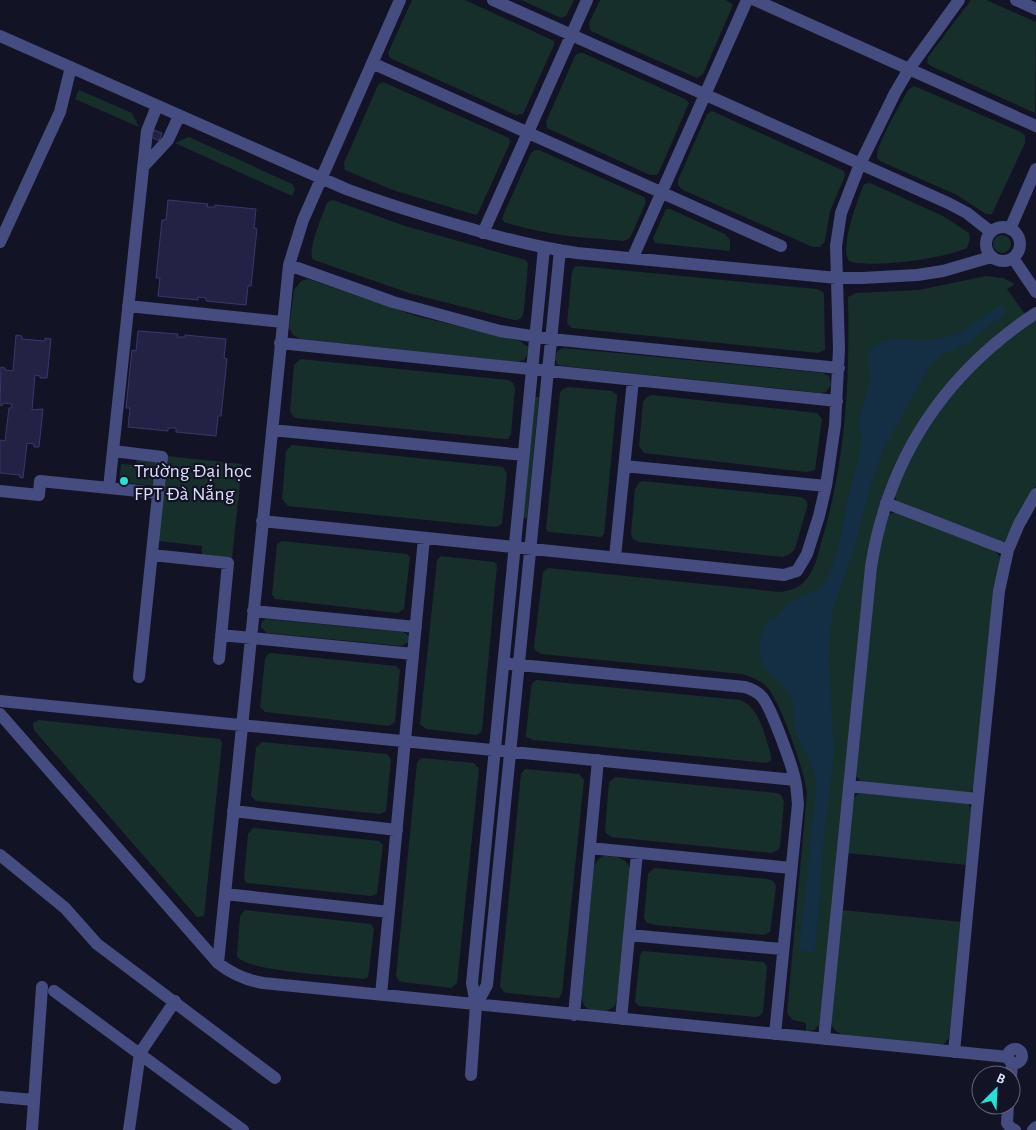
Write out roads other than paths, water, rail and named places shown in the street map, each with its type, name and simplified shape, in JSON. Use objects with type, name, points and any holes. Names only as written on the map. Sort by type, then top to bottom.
[{"type":"street","points":[[218,963],[282,322],[290,265],[303,220],[320,179],[400,0]]},
{"type":"street","points":[[492,0],[958,207],[991,232]]},
{"type":"street","points":[[483,232],[587,0]]},
{"type":"street","points":[[633,257],[747,0]]},
{"type":"street","points":[[755,0],[1036,126]]},
{"type":"street","points":[[262,521],[784,575],[794,573],[800,568],[810,548],[826,486],[837,401],[839,368],[836,246],[838,223],[844,202],[860,164],[909,69],[959,0]]},
{"type":"street","points":[[1016,0],[1036,9]]},
{"type":"street","points":[[0,36],[320,179],[379,202],[544,248],[836,278],[890,278],[917,275],[943,270],[991,256]]},
{"type":"street","points":[[372,63],[781,246]]},
{"type":"street","points":[[0,242],[60,112],[71,67]]},
{"type":"street","points":[[109,488],[147,131],[157,106]]},
{"type":"street","points":[[143,167],[168,140],[179,116]]},
{"type":"street","points":[[1010,229],[1036,169]]},
{"type":"street","points":[[999,228],[1010,229],[1017,236],[1019,242],[1018,251],[1013,258],[1003,261],[996,260],[987,251],[985,244],[987,237],[991,232],[999,228]]},
{"type":"street","points":[[471,1075],[476,1005],[472,983],[544,248]]},
{"type":"street","points":[[476,1005],[487,985],[560,250]]},
{"type":"street","points":[[1013,258],[1036,292]]},
{"type":"street","points":[[290,265],[352,288],[431,313],[500,331],[551,339],[839,368]]},
{"type":"street","points":[[128,306],[282,322]]},
{"type":"street","points":[[824,1039],[871,567],[877,533],[886,503],[909,448],[946,392],[982,354],[1036,313]]},
{"type":"street","points":[[280,344],[837,401]]},
{"type":"street","points":[[614,557],[633,380]]},
{"type":"street","points":[[272,430],[524,454]]},
{"type":"street","points":[[113,451],[162,457],[139,677]]},
{"type":"street","points":[[624,466],[826,486]]},
{"type":"street","points":[[0,491],[39,495],[40,481],[158,493]]},
{"type":"street","points":[[954,1052],[999,591],[1008,550],[1019,524],[1036,494]]},
{"type":"street","points":[[886,503],[1008,550]]},
{"type":"street","points":[[381,995],[424,538]]},
{"type":"street","points":[[152,555],[228,563],[219,659]]},
{"type":"street","points":[[253,611],[416,627]]},
{"type":"street","points":[[221,635],[413,654]]},
{"type":"street","points":[[503,663],[745,687],[752,689],[763,698],[795,780],[798,804],[775,1034]]},
{"type":"street","points":[[0,701],[795,780]]},
{"type":"street","points":[[0,714],[218,963],[233,974],[252,982],[954,1052],[1010,1060],[1010,1065]]},
{"type":"street","points":[[574,1015],[598,760]]},
{"type":"street","points":[[849,786],[978,799]]},
{"type":"street","points":[[233,811],[396,830]]},
{"type":"street","points":[[590,848],[791,868]]},
{"type":"street","points":[[621,1020],[637,853]]},
{"type":"street","points":[[0,855],[65,908],[97,944],[275,1078]]},
{"type":"street","points":[[224,894],[389,912]]},
{"type":"street","points":[[629,935],[782,950]]},
{"type":"street","points":[[32,1130],[48,989],[140,1053],[243,1130]]},
{"type":"street","points":[[129,1130],[140,1053],[175,1001]]},
{"type":"street","points":[[0,1097],[34,1100]]},
{"type":"street","points":[[1007,1115],[1007,1123],[1015,1130]]},
{"type":"street","points":[[1033,1130],[1036,1127]]},
{"type":"water","points":[[1001,304],[1006,313],[968,343],[940,356],[931,364],[883,450],[869,490],[855,548],[833,609],[829,660],[833,765],[825,825],[815,952],[799,951],[816,781],[794,725],[791,698],[784,687],[768,672],[761,659],[759,651],[761,636],[772,616],[776,618],[788,604],[818,589],[832,567],[837,554],[860,452],[861,436],[858,422],[870,382],[867,362],[872,348],[879,343],[895,338],[925,341],[959,334]]},
{"type":"place","name":"Trường Đại học FPT Đà Nẵng","points":[[124,481]]}]
